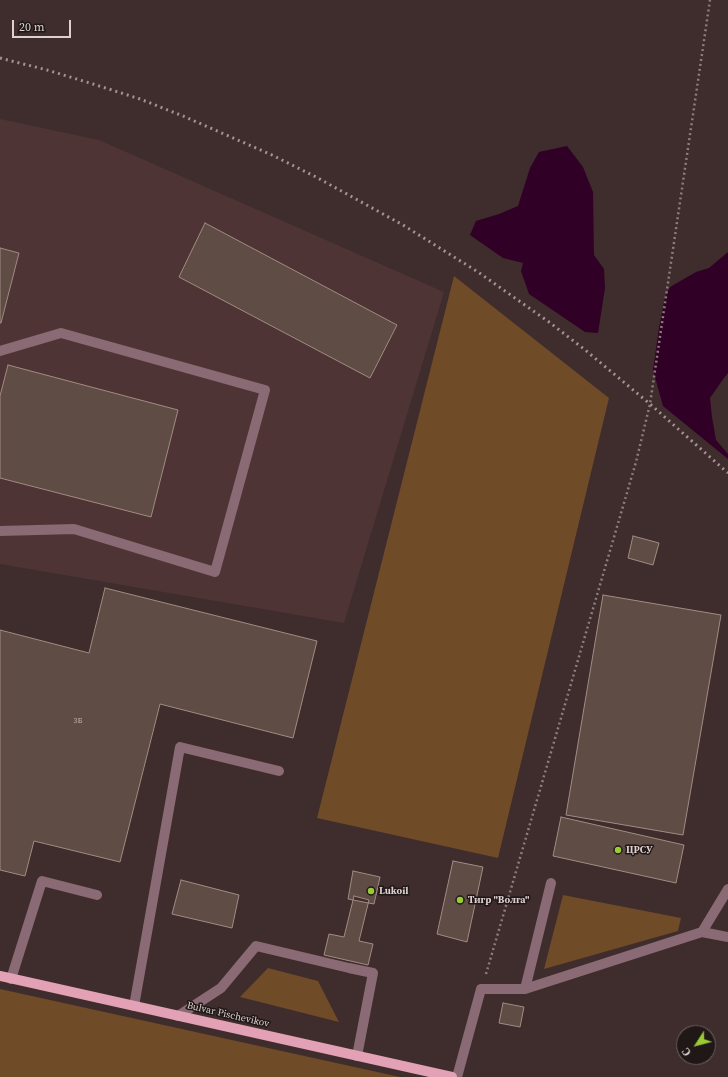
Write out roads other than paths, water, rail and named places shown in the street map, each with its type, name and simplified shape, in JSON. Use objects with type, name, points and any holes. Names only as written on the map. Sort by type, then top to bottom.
[{"type":"main road","name":"Bulvar Pischevikov","points":[[0,976],[452,1077]]},
{"type":"lane","points":[[0,351],[61,333],[265,390],[215,572],[74,529],[0,531]]},
{"type":"lane","points":[[134,1006],[180,747],[279,771]]},
{"type":"lane","points":[[11,979],[42,881],[97,895]]},
{"type":"lane","points":[[525,989],[551,883]]},
{"type":"lane","points":[[702,932],[728,889]]},
{"type":"lane","points":[[457,1077],[481,989],[525,989],[702,932],[728,937]]},
{"type":"lane","points":[[178,1016],[221,988],[256,946],[349,968],[373,972],[357,1056]]},
{"type":"railway","points":[[0,58],[93,84],[140,99],[183,116],[272,155],[316,177],[403,225],[478,272],[549,322],[650,404],[728,473]]},
{"type":"place","name":"ЦРСУ","points":[[618,850]]},
{"type":"place","name":"Lukoil","points":[[371,891]]},
{"type":"place","name":"Тигр \"Волга\"","points":[[460,900]]}]
